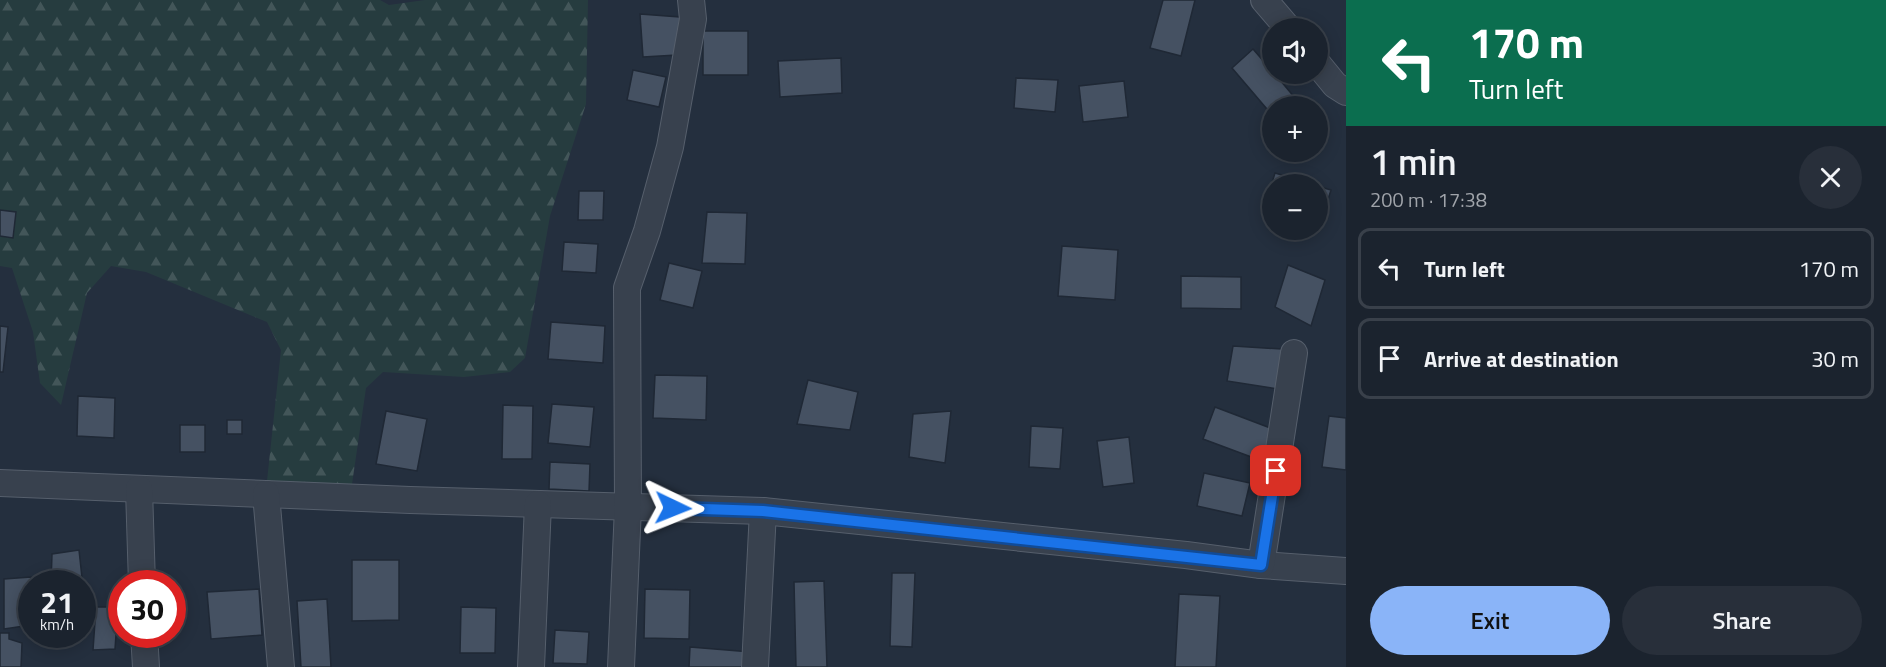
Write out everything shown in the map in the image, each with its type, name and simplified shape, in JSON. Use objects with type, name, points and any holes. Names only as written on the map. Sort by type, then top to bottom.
[{"type":"street","points":[[621,667],[628,507],[627,288],[647,231],[670,147],[693,19],[691,0]]},
{"type":"street","points":[[1264,0],[1279,18]]},
{"type":"street","points":[[1328,76],[1335,85],[1346,92]]},
{"type":"street","points":[[1261,565],[1294,353]]},
{"type":"street","points":[[0,483],[763,511],[1261,565],[1346,571]]},
{"type":"street","points":[[139,489],[142,570]]},
{"type":"street","points":[[266,494],[280,667]]},
{"type":"street","points":[[531,667],[538,504]]},
{"type":"street","points":[[755,667],[763,511]]},
{"type":"street","points":[[145,648],[146,667]]},
{"type":"green space","points":[[0,0],[380,0],[389,5],[425,0],[588,0],[586,104],[550,216],[525,358],[510,372],[464,377],[383,372],[366,388],[352,484],[267,481],[281,350],[267,322],[146,272],[111,266],[87,293],[61,405],[40,383],[33,332],[12,268],[0,266]]},
{"type":"building","points":[[1163,0],[1195,0],[1181,56],[1150,48]]},
{"type":"building","points":[[640,14],[680,17],[677,55],[643,57]]},
{"type":"building","points":[[703,31],[748,31],[748,75],[703,75]]},
{"type":"building","points":[[1253,49],[1262,59],[1262,84],[1283,84],[1293,96],[1262,96],[1262,103],[1232,68]]},
{"type":"building","points":[[841,58],[842,93],[780,97],[778,61]]},
{"type":"building","points":[[633,70],[666,77],[659,107],[627,100]]},
{"type":"building","points":[[1016,78],[1058,80],[1055,112],[1014,108]]},
{"type":"building","points":[[1124,81],[1128,117],[1083,122],[1079,86]]},
{"type":"building","points":[[579,191],[604,191],[603,220],[578,220]]},
{"type":"building","points":[[0,210],[16,212],[13,238],[0,236]]},
{"type":"building","points":[[707,212],[747,213],[745,264],[702,263]]},
{"type":"building","points":[[564,242],[598,244],[596,273],[562,271]]},
{"type":"building","points":[[1062,246],[1118,250],[1115,300],[1058,296]]},
{"type":"building","points":[[669,263],[702,271],[693,308],[660,300]]},
{"type":"building","points":[[1288,265],[1325,280],[1311,326],[1275,307]]},
{"type":"building","points":[[1181,276],[1241,277],[1241,309],[1181,308]]},
{"type":"building","points":[[551,322],[605,326],[603,363],[548,359]]},
{"type":"building","points":[[0,326],[8,327],[3,372],[0,372]]},
{"type":"building","points":[[1233,346],[1282,349],[1278,389],[1227,381]]},
{"type":"building","points":[[655,375],[707,376],[706,420],[653,418]]},
{"type":"building","points":[[808,380],[858,392],[850,430],[797,424]]},
{"type":"building","points":[[78,396],[115,398],[114,438],[77,436]]},
{"type":"building","points":[[552,404],[594,407],[590,447],[548,443]]},
{"type":"building","points":[[503,405],[533,406],[532,459],[502,459]]},
{"type":"building","points":[[1215,407],[1273,429],[1262,461],[1203,439]]},
{"type":"building","points":[[386,411],[427,419],[417,471],[376,464]]},
{"type":"building","points":[[951,411],[945,463],[909,457],[913,414]]},
{"type":"building","points":[[1329,416],[1346,418],[1346,470],[1322,467]]},
{"type":"building","points":[[227,420],[242,420],[242,434],[227,434]]},
{"type":"building","points":[[180,425],[205,425],[205,452],[180,452]]},
{"type":"building","points":[[1031,426],[1063,428],[1060,469],[1029,467]]},
{"type":"building","points":[[1129,437],[1134,483],[1103,487],[1097,441]]},
{"type":"building","points":[[550,462],[590,464],[589,491],[549,489]]},
{"type":"building","points":[[1204,473],[1250,483],[1242,516],[1197,506]]},
{"type":"building","points":[[79,550],[81,570],[51,570],[52,554]]},
{"type":"building","points":[[352,560],[399,560],[399,620],[352,621]]},
{"type":"building","points":[[892,573],[915,573],[912,647],[890,646]]},
{"type":"building","points":[[18,578],[18,627],[4,629],[4,579]]},
{"type":"building","points":[[824,581],[827,667],[796,667],[794,582]]},
{"type":"building","points":[[259,589],[262,635],[211,639],[207,592]]},
{"type":"building","points":[[645,589],[690,590],[689,639],[644,638]]},
{"type":"building","points":[[1179,594],[1220,596],[1216,667],[1175,667]]},
{"type":"building","points":[[327,599],[331,667],[301,667],[297,601]]},
{"type":"building","points":[[96,607],[108,607],[108,648],[115,649],[93,650],[96,648]]},
{"type":"building","points":[[461,607],[496,608],[495,653],[460,653]]},
{"type":"building","points":[[555,630],[589,632],[587,664],[553,663]]},
{"type":"building","points":[[0,633],[9,633],[9,639],[18,642],[18,648],[22,648],[21,667],[0,667]]},
{"type":"building","points":[[690,647],[751,652],[750,667],[689,667]]},
{"type":"route","points":[[673,508],[763,511],[1186,555],[1261,565],[1276,471]]}]
